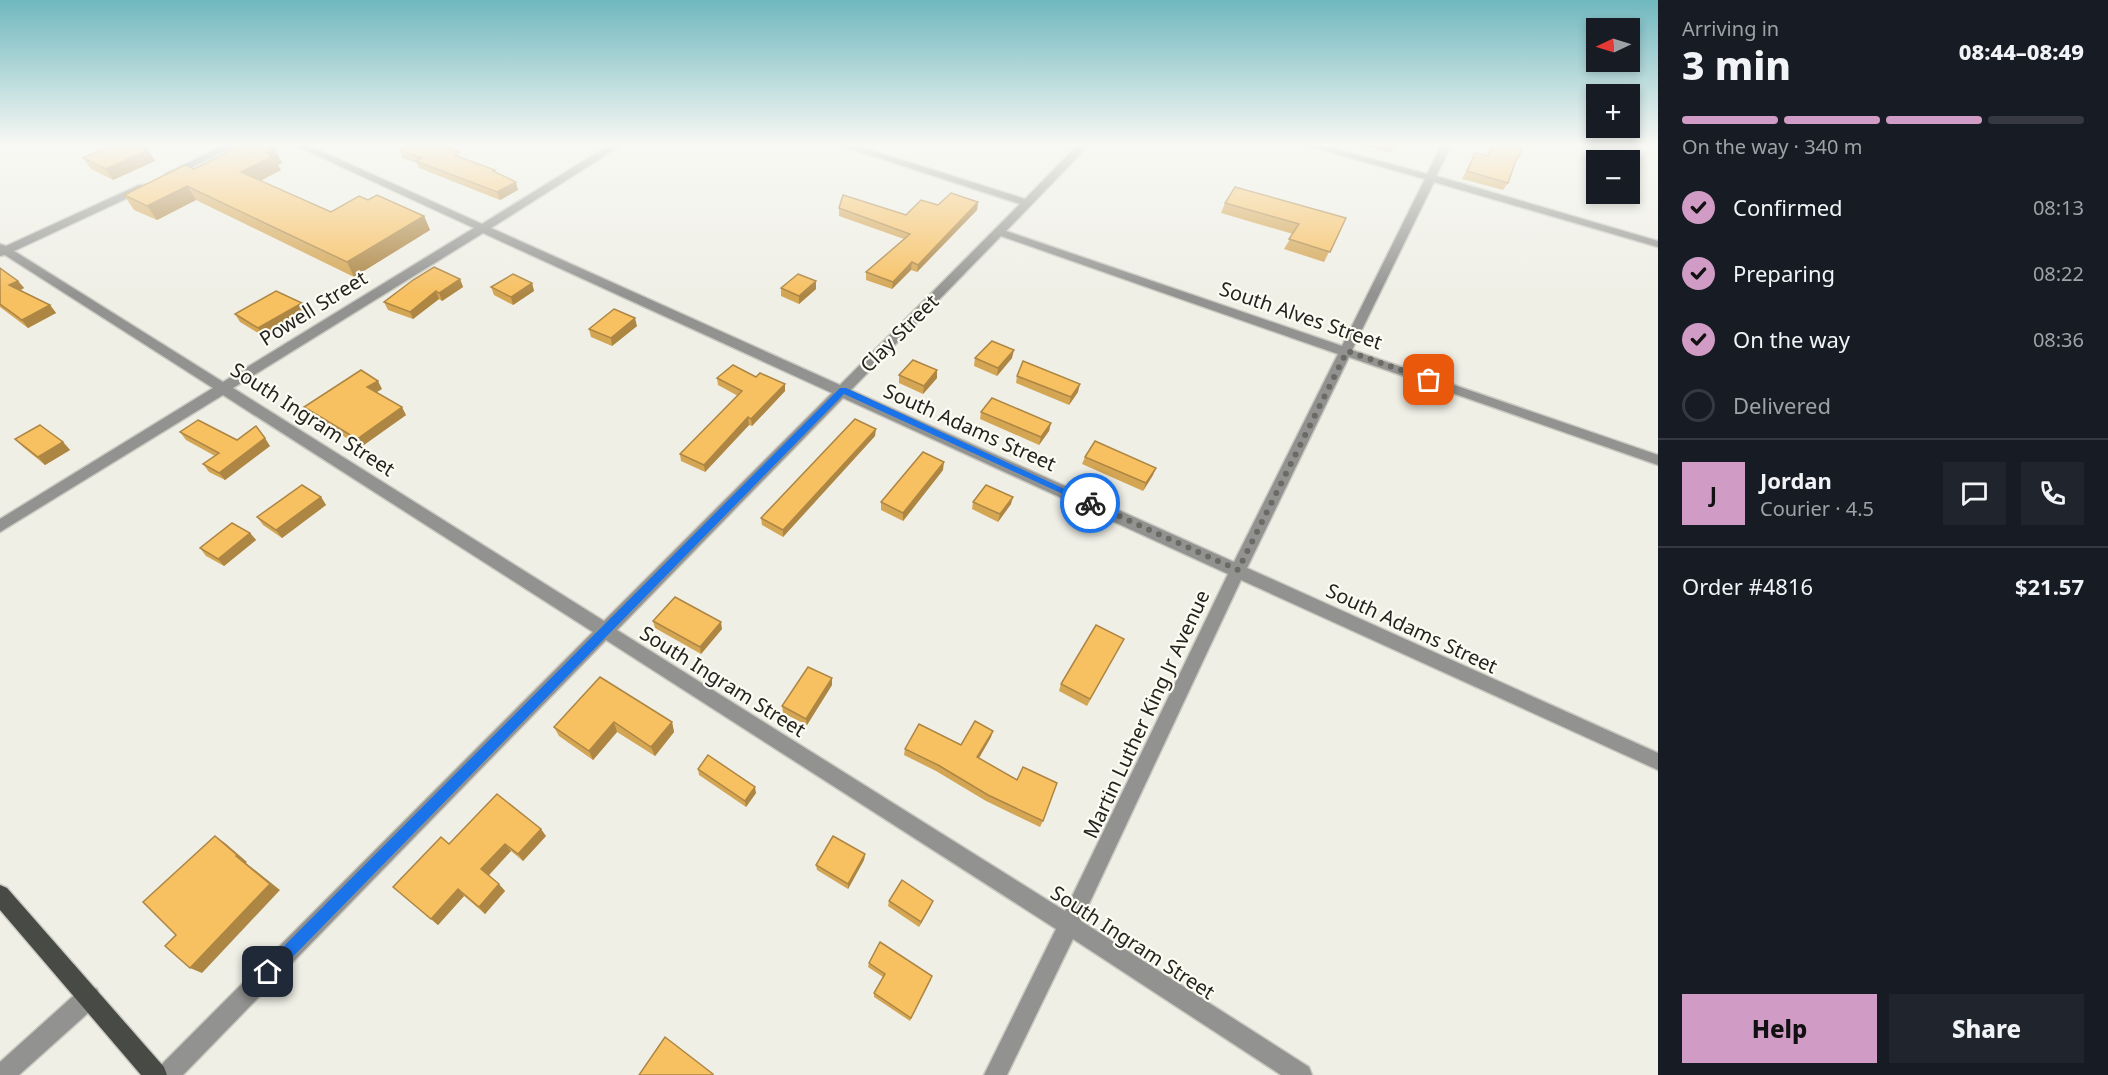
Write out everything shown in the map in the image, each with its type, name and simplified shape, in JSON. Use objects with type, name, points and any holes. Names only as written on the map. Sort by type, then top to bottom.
[{"type":"main road","points":[[0,895],[156,1075]]},
{"type":"street","points":[[2,250],[125,194]]},
{"type":"street","name":"South Adams Street","points":[[408,194],[1658,762]]},
{"type":"street","name":"Powell Street","points":[[0,526],[535,194]]},
{"type":"street","points":[[1000,194],[1028,203]]},
{"type":"street","name":"Clay Street","points":[[167,1075],[603,630],[1037,194]]},
{"type":"street","name":"Martin Luther King Jr Avenue","points":[[994,1075],[1069,925],[1238,570],[1424,194]]},
{"type":"street","points":[[1487,194],[1658,244]]},
{"type":"street","name":"South Alves Street","points":[[999,232],[1658,460]]},
{"type":"street","name":"South Ingram Street","points":[[2,250],[223,386],[1069,925],[1300,1075]]},
{"type":"street","points":[[2,1075],[89,997]]},
{"type":"building","points":[[126,194],[171,194],[147,206],[124,195]]},
{"type":"building","points":[[204,194],[291,194],[331,212],[359,196],[368,200],[377,195],[424,216],[347,262]]},
{"type":"building","points":[[950,194],[978,202],[918,265],[912,262],[893,282],[866,272],[910,234],[839,208],[843,195],[906,215],[921,200],[938,205]]},
{"type":"building","points":[[1231,194],[1261,194],[1346,218],[1330,252],[1289,239],[1299,224],[1225,203]]},
{"type":"building","points":[[434,267],[460,279],[439,293],[436,291],[410,312],[384,302],[413,280]]},
{"type":"building","points":[[0,268],[18,281],[9,285],[50,305],[22,320],[0,304]]},
{"type":"building","points":[[513,274],[532,283],[511,297],[491,287]]},
{"type":"building","points":[[798,274],[816,281],[799,296],[781,288]]},
{"type":"building","points":[[276,291],[302,303],[258,328],[235,314]]},
{"type":"building","points":[[614,309],[635,318],[611,338],[589,329]]},
{"type":"building","points":[[992,341],[1014,350],[998,368],[975,358]]},
{"type":"building","points":[[913,360],[937,370],[924,386],[899,375]]},
{"type":"building","points":[[1023,361],[1080,384],[1071,397],[1017,376]]},
{"type":"building","points":[[733,365],[756,377],[760,373],[785,384],[751,419],[748,417],[704,465],[680,454],[742,391],[717,378]]},
{"type":"building","points":[[361,370],[378,381],[367,387],[402,407],[357,439],[304,407]]},
{"type":"building","points":[[992,398],[1051,423],[1041,437],[981,412]]},
{"type":"building","points":[[855,419],[876,429],[783,530],[761,518]]},
{"type":"building","points":[[198,420],[237,440],[256,426],[265,438],[219,473],[203,464],[219,453],[180,432]]},
{"type":"building","points":[[40,425],[63,442],[38,457],[15,439]]},
{"type":"building","points":[[1095,441],[1156,468],[1146,483],[1085,457]]},
{"type":"building","points":[[923,452],[944,462],[903,513],[881,502]]},
{"type":"building","points":[[302,485],[321,497],[276,530],[257,517]]},
{"type":"building","points":[[986,485],[1013,497],[1000,514],[973,502]]},
{"type":"building","points":[[232,523],[250,533],[218,559],[200,548]]},
{"type":"building","points":[[675,597],[721,622],[700,647],[653,621]]},
{"type":"building","points":[[1096,625],[1124,639],[1090,699],[1061,684]]},
{"type":"building","points":[[808,667],[832,678],[806,719],[782,706]]},
{"type":"building","points":[[600,677],[672,722],[651,747],[614,722],[589,751],[554,727]]},
{"type":"building","points":[[975,721],[993,731],[977,757],[1017,780],[1023,767],[1057,783],[1043,821],[988,795],[938,765],[905,749],[919,724],[961,745]]},
{"type":"building","points":[[708,755],[755,787],[745,801],[698,769]]},
{"type":"building","points":[[497,794],[541,829],[518,854],[505,844],[481,869],[499,884],[479,907],[458,889],[431,919],[393,887],[441,837],[449,844]]},
{"type":"building","points":[[215,836],[270,884],[190,968],[165,946],[176,935],[143,902]]},
{"type":"building","points":[[833,836],[865,854],[848,884],[816,865]]},
{"type":"building","points":[[902,880],[933,901],[921,922],[889,901]]},
{"type":"building","points":[[880,942],[932,976],[911,1018],[874,993],[885,974],[869,963]]},
{"type":"building","points":[[665,1037],[713,1074],[639,1075]]},
{"type":"way so far","points":[[1090,503],[1238,570],[1347,351],[1429,380]]},
{"type":"route","points":[[268,972],[603,630],[843,390],[1090,503]]}]
